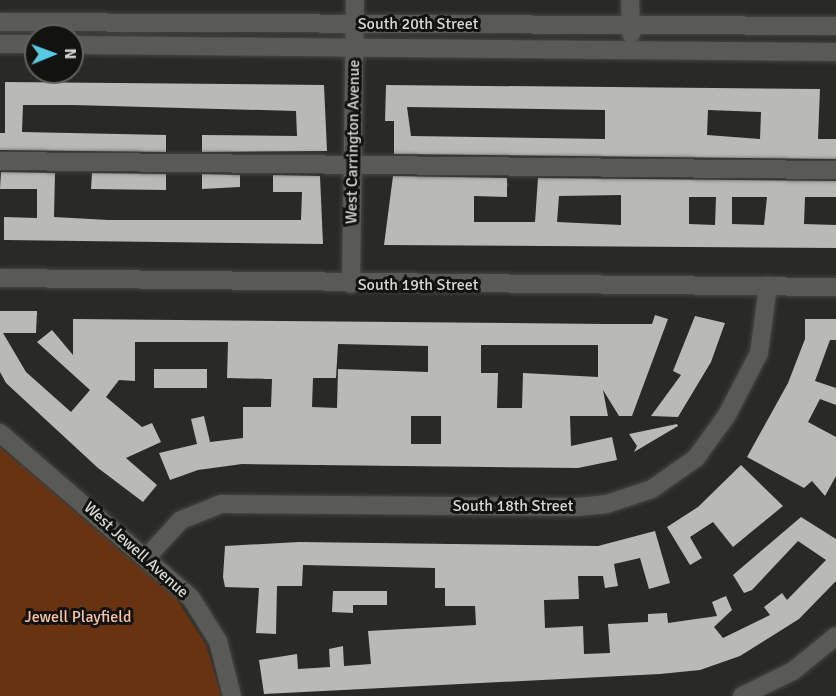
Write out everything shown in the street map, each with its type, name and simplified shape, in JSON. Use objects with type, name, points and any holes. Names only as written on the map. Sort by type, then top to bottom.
[{"type":"street","name":"West Carrington Avenue","points":[[351,284],[355,0]]},
{"type":"street","points":[[630,0],[631,50]]},
{"type":"street","name":"South 20th Street","points":[[0,22],[631,23],[836,26]]},
{"type":"street","points":[[0,44],[24,44]]},
{"type":"street","name":"South 20th Street","points":[[84,45],[836,52]]},
{"type":"street","points":[[0,161],[836,170]]},
{"type":"street","name":"South 19th Street","points":[[0,279],[836,287]]},
{"type":"street","name":"South 18th Street","points":[[147,556],[181,520],[221,504],[578,507],[607,504],[652,489],[696,458],[727,415],[759,353],[768,286]]},
{"type":"street","name":"West Jewell Avenue","points":[[0,433],[147,556],[203,615],[218,641],[232,696]]},
{"type":"street","points":[[751,693],[836,636]]},
{"type":"green space","name":"Jewell Playfield","points":[[0,447],[176,598],[206,645],[221,696],[0,696]]},
{"type":"building","points":[[5,82],[24,82],[24,84],[324,85],[327,151],[202,152],[202,135],[297,136],[296,111],[23,105],[22,132],[166,135],[166,152],[0,150],[0,133],[5,133]]},
{"type":"building","points":[[386,85],[820,89],[818,139],[836,139],[836,159],[394,154],[394,121],[385,121]],"holes":[[[407,107],[605,110],[605,139],[411,136]],[[708,110],[761,112],[760,139],[707,135]]]},
{"type":"building","points":[[1,172],[55,173],[54,217],[108,220],[301,220],[302,192],[273,192],[273,175],[320,176],[323,244],[4,240],[4,217],[37,218],[37,189],[0,189]]},
{"type":"building","points":[[92,173],[166,174],[166,190],[91,189]]},
{"type":"building","points":[[202,174],[240,175],[240,187],[202,189]]},
{"type":"building","points":[[393,176],[507,178],[507,197],[474,196],[474,222],[535,222],[538,178],[836,181],[836,197],[805,197],[804,224],[836,225],[836,248],[384,245]],"holes":[[[621,195],[621,225],[557,222],[559,196]],[[689,197],[716,197],[715,225],[689,224]],[[732,197],[767,197],[764,225],[732,224]]]},
{"type":"building","points":[[0,311],[37,311],[36,333],[3,333],[26,372],[71,412],[90,390],[37,342],[52,330],[73,355],[73,319],[652,324],[655,315],[668,319],[632,416],[619,416],[603,390],[608,416],[570,416],[571,446],[612,437],[617,460],[578,468],[242,464],[198,470],[170,480],[159,453],[197,444],[191,419],[204,416],[210,442],[243,438],[243,407],[271,407],[272,379],[227,378],[228,342],[135,342],[135,381],[119,380],[106,397],[142,427],[152,423],[161,442],[126,458],[157,485],[143,502],[98,468],[6,383],[0,372]],"holes":[[[338,344],[428,346],[428,372],[338,369],[337,408],[312,407],[313,378],[336,378]],[[481,345],[598,345],[598,377],[523,373],[522,408],[497,408],[498,373],[481,373]],[[411,416],[441,416],[441,444],[411,444]]]},
{"type":"building","points":[[695,316],[725,323],[711,362],[678,417],[651,416],[681,375],[673,371]]},
{"type":"building","points":[[805,319],[836,319],[836,340],[830,340],[815,381],[836,388],[836,405],[820,399],[808,422],[836,437],[836,476],[825,496],[812,481],[804,488],[747,457],[788,383],[805,339]]},
{"type":"building","points":[[154,369],[207,369],[207,388],[154,388]]},
{"type":"building","points":[[677,424],[678,426],[634,452],[637,446],[629,434]]},
{"type":"building","points":[[741,465],[783,506],[733,547],[713,522],[690,537],[702,558],[690,565],[667,527],[698,507]]},
{"type":"building","points":[[801,517],[836,539],[836,581],[799,619],[740,656],[700,670],[264,694],[259,660],[297,654],[298,669],[330,667],[329,649],[343,646],[344,666],[371,664],[368,631],[476,625],[475,606],[445,606],[445,588],[435,588],[435,568],[303,565],[302,586],[277,586],[276,634],[256,633],[259,588],[225,587],[223,577],[225,546],[299,542],[598,546],[655,531],[670,583],[649,589],[640,558],[614,564],[618,586],[605,588],[603,576],[578,576],[579,599],[544,600],[545,628],[583,626],[584,654],[610,653],[608,624],[648,622],[648,614],[667,613],[668,623],[717,616],[712,602],[726,596],[732,610],[714,627],[723,638],[770,615],[764,607],[782,593],[787,600],[826,560],[798,541],[752,590],[744,593],[733,575]]},
{"type":"building","points":[[333,591],[387,591],[387,605],[353,605],[353,613],[332,612]]}]
